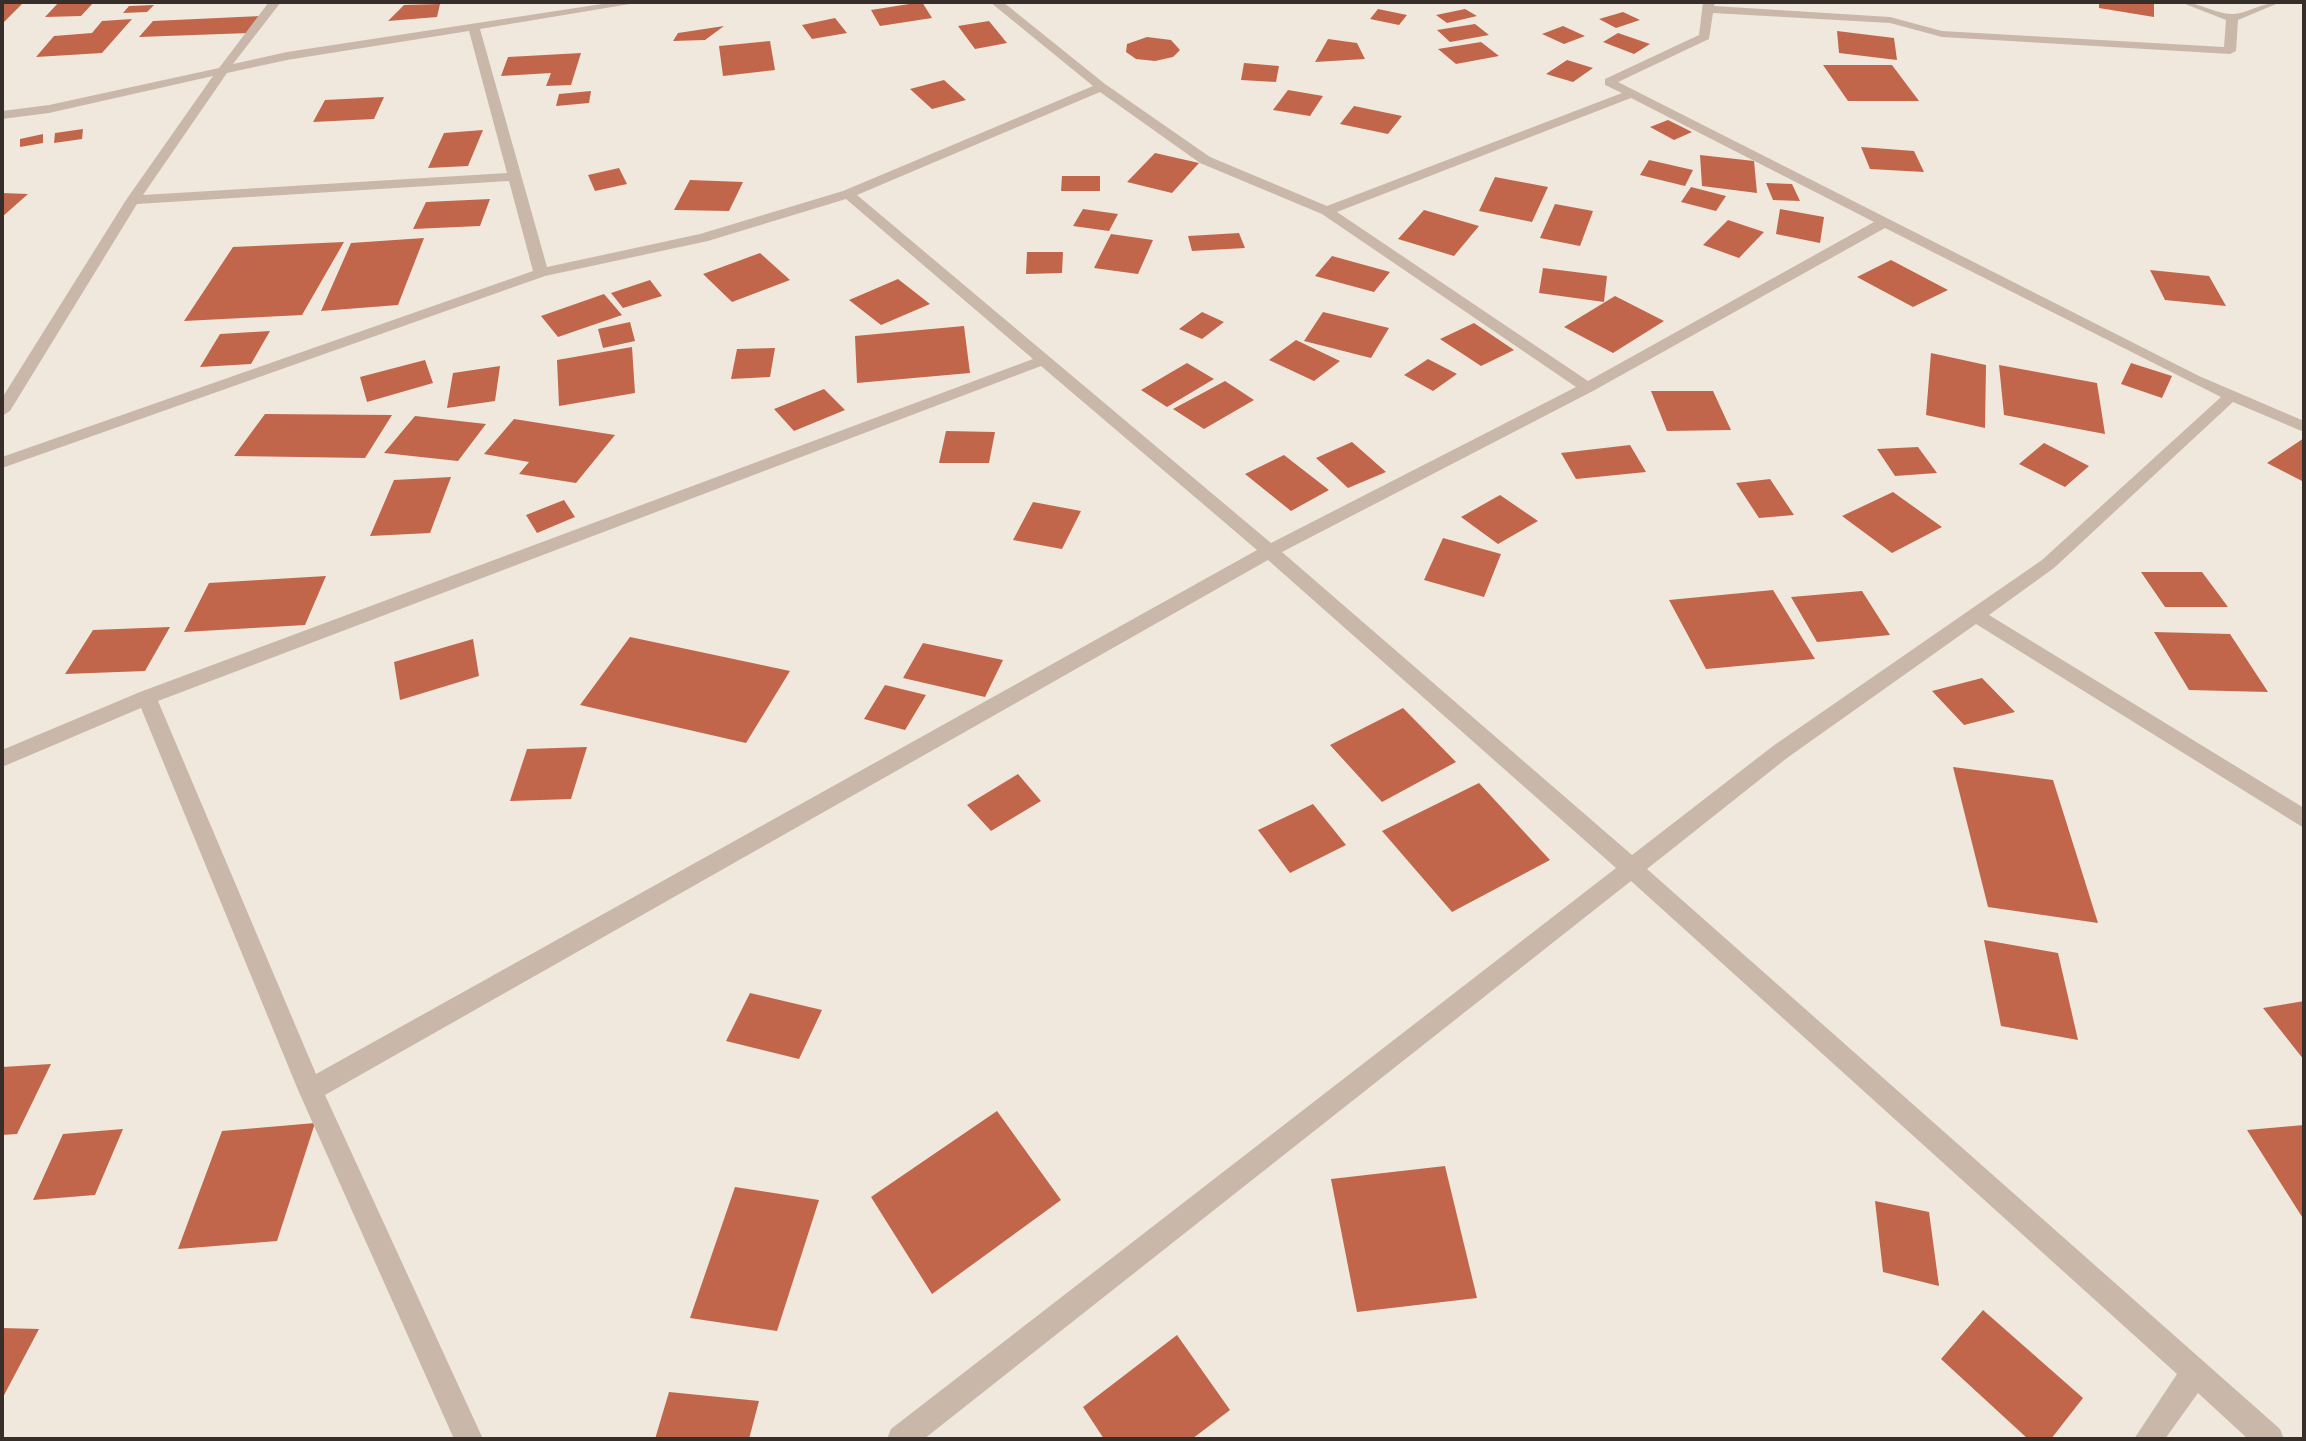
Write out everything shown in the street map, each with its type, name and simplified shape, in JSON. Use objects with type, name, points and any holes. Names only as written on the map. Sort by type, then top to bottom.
[{"type":"street","points":[[2,411],[133,200],[223,70],[275,2]]},
{"type":"street","points":[[2,115],[49,109],[287,56],[636,2]]},
{"type":"street","points":[[996,2],[1101,87],[1205,160],[1327,211],[1587,388]]},
{"type":"street","points":[[2186,2],[2232,18],[2275,2]]},
{"type":"street","points":[[2232,18],[2230,51],[1942,34],[1890,20],[1709,6],[1705,37],[1609,82],[2231,396],[2304,427]]},
{"type":"street","points":[[474,27],[541,273]]},
{"type":"street","points":[[2,463],[541,273],[703,238],[848,194],[1101,87]]},
{"type":"street","points":[[1327,211],[1631,94]]},
{"type":"street","points":[[133,200],[514,177]]},
{"type":"street","points":[[848,194],[1046,359],[1630,867],[2270,1439]]},
{"type":"street","points":[[310,1090],[1269,551],[1587,388],[1883,223]]},
{"type":"street","points":[[2,759],[147,697],[1046,359]]},
{"type":"street","points":[[901,1439],[1780,752],[2048,564],[2231,396]]},
{"type":"street","points":[[1975,615],[2304,819]]},
{"type":"street","points":[[147,697],[310,1090],[469,1439]]},
{"type":"street","points":[[2148,1439],[2195,1373]]},
{"type":"building","points":[[2,2],[24,2],[2,24]]},
{"type":"building","points":[[59,2],[94,2],[81,16],[45,17]]},
{"type":"building","points":[[922,2],[932,18],[880,26],[871,10]]},
{"type":"building","points":[[2099,2],[2154,2],[2154,17],[2099,8]]},
{"type":"building","points":[[440,4],[437,17],[388,21],[404,5]]},
{"type":"building","points":[[154,5],[147,12],[123,13],[129,6]]},
{"type":"building","points":[[1378,9],[1407,15],[1399,25],[1370,19]]},
{"type":"building","points":[[1465,9],[1477,16],[1447,23],[1436,15]]},
{"type":"building","points":[[1623,12],[1640,20],[1616,28],[1599,19]]},
{"type":"building","points":[[261,16],[249,33],[139,37],[153,21]]},
{"type":"building","points":[[835,18],[847,33],[812,39],[802,25]]},
{"type":"building","points":[[132,19],[102,53],[36,57],[54,36],[92,33],[102,21]]},
{"type":"building","points":[[989,21],[1007,43],[975,49],[958,26]]},
{"type":"building","points":[[1475,24],[1489,35],[1450,42],[1437,30]]},
{"type":"building","points":[[724,26],[705,40],[673,41],[678,33]]},
{"type":"building","points":[[1563,26],[1585,36],[1564,44],[1542,34]]},
{"type":"building","points":[[1837,31],[1894,38],[1897,60],[1839,53]]},
{"type":"building","points":[[1618,33],[1650,44],[1634,54],[1603,42]]},
{"type":"building","points":[[1147,37],[1171,40],[1180,50],[1173,57],[1155,61],[1136,59],[1126,52],[1127,44]]},
{"type":"building","points":[[1328,39],[1357,43],[1365,59],[1315,62]]},
{"type":"building","points":[[770,41],[775,70],[723,76],[719,46]]},
{"type":"building","points":[[1481,42],[1499,56],[1456,64],[1438,49]]},
{"type":"building","points":[[581,53],[571,85],[546,86],[551,73],[501,76],[508,57]]},
{"type":"building","points":[[1567,60],[1593,68],[1573,82],[1546,74]]},
{"type":"building","points":[[1244,63],[1279,66],[1276,82],[1241,80]]},
{"type":"building","points":[[1823,65],[1892,65],[1919,101],[1848,101]]},
{"type":"building","points":[[944,80],[966,100],[932,109],[910,89]]},
{"type":"building","points":[[1288,90],[1323,96],[1310,116],[1273,110]]},
{"type":"building","points":[[591,91],[589,103],[556,106],[559,94]]},
{"type":"building","points":[[384,97],[374,119],[313,122],[325,100]]},
{"type":"building","points":[[1354,106],[1402,116],[1388,134],[1340,124]]},
{"type":"building","points":[[1668,120],[1692,132],[1674,140],[1650,127]]},
{"type":"building","points":[[83,129],[82,139],[54,143],[55,133]]},
{"type":"building","points":[[483,130],[468,166],[428,168],[444,133]]},
{"type":"building","points":[[43,134],[43,143],[20,147],[20,139]]},
{"type":"building","points":[[1861,147],[1914,151],[1924,172],[1870,169]]},
{"type":"building","points":[[1155,153],[1199,163],[1172,193],[1127,182]]},
{"type":"building","points":[[1700,155],[1754,161],[1757,193],[1702,186]]},
{"type":"building","points":[[1649,160],[1693,170],[1685,186],[1640,175]]},
{"type":"building","points":[[619,168],[627,184],[595,191],[588,175]]},
{"type":"building","points":[[1062,176],[1100,176],[1100,191],[1061,191]]},
{"type":"building","points":[[1495,177],[1548,187],[1532,222],[1479,211]]},
{"type":"building","points":[[690,180],[743,182],[729,211],[674,210]]},
{"type":"building","points":[[1766,183],[1792,184],[1800,201],[1773,200]]},
{"type":"building","points":[[1691,187],[1726,196],[1716,211],[1681,202]]},
{"type":"building","points":[[2,193],[28,194],[2,217]]},
{"type":"building","points":[[490,199],[480,226],[413,229],[426,202]]},
{"type":"building","points":[[1555,204],[1593,211],[1580,246],[1540,238]]},
{"type":"building","points":[[1083,209],[1118,214],[1109,231],[1073,226]]},
{"type":"building","points":[[1780,209],[1824,217],[1820,243],[1776,234]]},
{"type":"building","points":[[1424,210],[1479,226],[1454,256],[1398,239]]},
{"type":"building","points":[[1728,220],[1764,232],[1739,258],[1703,245]]},
{"type":"building","points":[[1239,233],[1245,248],[1192,251],[1188,236]]},
{"type":"building","points":[[1111,234],[1153,240],[1138,274],[1094,268]]},
{"type":"building","points":[[424,238],[398,305],[321,311],[351,243]]},
{"type":"building","points":[[344,242],[302,315],[184,321],[233,247]]},
{"type":"building","points":[[1027,252],[1063,252],[1062,273],[1026,274]]},
{"type":"building","points":[[760,253],[790,280],[732,302],[703,274]]},
{"type":"building","points":[[1332,256],[1390,272],[1374,292],[1315,276]]},
{"type":"building","points":[[1891,260],[1948,290],[1913,307],[1857,277]]},
{"type":"building","points":[[1543,268],[1607,276],[1604,302],[1539,293]]},
{"type":"building","points":[[2150,270],[2209,276],[2226,306],[2165,300]]},
{"type":"building","points":[[898,279],[930,304],[881,325],[849,300]]},
{"type":"building","points":[[650,280],[662,296],[623,308],[611,293]]},
{"type":"building","points":[[604,294],[622,315],[558,337],[541,316]]},
{"type":"building","points":[[1615,296],[1664,321],[1613,353],[1564,327]]},
{"type":"building","points":[[1202,312],[1224,322],[1202,339],[1179,329]]},
{"type":"building","points":[[1323,312],[1389,328],[1371,358],[1304,341]]},
{"type":"building","points":[[630,322],[635,341],[603,348],[598,329]]},
{"type":"building","points":[[1474,323],[1514,350],[1481,366],[1440,339]]},
{"type":"building","points":[[964,326],[970,373],[857,383],[855,336]]},
{"type":"building","points":[[270,331],[251,364],[200,367],[220,334]]},
{"type":"building","points":[[1296,340],[1340,361],[1314,381],[1269,360]]},
{"type":"building","points":[[632,347],[635,393],[559,406],[557,360]]},
{"type":"building","points":[[775,348],[770,377],[731,379],[737,349]]},
{"type":"building","points":[[1931,353],[1986,365],[1985,428],[1926,415]]},
{"type":"building","points":[[1428,359],[1457,374],[1433,391],[1404,375]]},
{"type":"building","points":[[425,360],[433,383],[367,402],[360,377]]},
{"type":"building","points":[[1187,363],[1214,379],[1167,407],[1141,390]]},
{"type":"building","points":[[2131,363],[2172,376],[2162,398],[2121,384]]},
{"type":"building","points":[[1999,365],[2097,383],[2105,434],[2004,415]]},
{"type":"building","points":[[500,366],[495,401],[447,408],[453,373]]},
{"type":"building","points":[[1225,381],[1254,400],[1204,429],[1173,409]]},
{"type":"building","points":[[824,389],[845,410],[794,431],[774,409]]},
{"type":"building","points":[[1651,391],[1713,391],[1731,430],[1667,431]]},
{"type":"building","points":[[265,414],[392,415],[365,458],[234,456]]},
{"type":"building","points":[[415,416],[486,424],[458,461],[384,453]]},
{"type":"building","points":[[514,419],[615,435],[576,483],[519,474],[529,462],[484,454]]},
{"type":"building","points":[[946,431],[995,432],[989,463],[939,463]]},
{"type":"building","points":[[2304,438],[2304,482],[2267,463]]},
{"type":"building","points":[[1352,442],[1386,472],[1348,488],[1316,458]]},
{"type":"building","points":[[2044,443],[2089,466],[2065,487],[2019,464]]},
{"type":"building","points":[[1630,445],[1646,472],[1576,479],[1561,453]]},
{"type":"building","points":[[1918,447],[1937,473],[1895,476],[1877,449]]},
{"type":"building","points":[[1284,455],[1329,490],[1291,511],[1245,474]]},
{"type":"building","points":[[451,477],[430,533],[370,536],[394,480]]},
{"type":"building","points":[[1770,479],[1794,515],[1759,518],[1736,483]]},
{"type":"building","points":[[1893,492],[1942,527],[1892,553],[1842,516]]},
{"type":"building","points":[[1500,495],[1538,521],[1498,544],[1461,517]]},
{"type":"building","points":[[564,500],[575,517],[537,533],[526,515]]},
{"type":"building","points":[[1033,502],[1081,511],[1062,549],[1013,540]]},
{"type":"building","points":[[1443,538],[1501,554],[1484,597],[1424,580]]},
{"type":"building","points":[[2141,572],[2202,572],[2228,607],[2165,607]]},
{"type":"building","points":[[326,576],[305,625],[184,632],[209,583]]},
{"type":"building","points":[[1773,590],[1815,659],[1706,669],[1669,600]]},
{"type":"building","points":[[1862,591],[1890,635],[1817,642],[1791,597]]},
{"type":"building","points":[[170,627],[145,671],[65,674],[93,630]]},
{"type":"building","points":[[2154,632],[2230,634],[2268,692],[2189,690]]},
{"type":"building","points":[[630,637],[790,671],[746,743],[580,705]]},
{"type":"building","points":[[473,639],[479,676],[400,700],[394,662]]},
{"type":"building","points":[[923,643],[1003,660],[985,697],[903,678]]},
{"type":"building","points":[[1982,678],[2015,712],[1964,725],[1932,691]]},
{"type":"building","points":[[885,685],[926,695],[905,730],[864,719]]},
{"type":"building","points":[[1403,708],[1456,762],[1382,802],[1330,745]]},
{"type":"building","points":[[587,747],[571,799],[510,801],[527,749]]},
{"type":"building","points":[[1953,767],[2053,780],[2098,923],[1988,907]]},
{"type":"building","points":[[1018,774],[1041,801],[991,831],[967,805]]},
{"type":"building","points":[[1479,783],[1550,860],[1452,912],[1382,831]]},
{"type":"building","points":[[1313,804],[1346,845],[1290,873],[1258,830]]},
{"type":"building","points":[[1984,940],[2058,953],[2078,1040],[2001,1026]]},
{"type":"building","points":[[750,993],[822,1010],[799,1059],[726,1041]]},
{"type":"building","points":[[2304,1001],[2304,1060],[2263,1008]]},
{"type":"building","points":[[51,1064],[17,1134],[2,1135],[2,1067]]},
{"type":"building","points":[[997,1111],[1061,1200],[932,1294],[871,1197]]},
{"type":"building","points":[[315,1123],[277,1241],[178,1249],[222,1131]]},
{"type":"building","points":[[2304,1125],[2304,1220],[2247,1130]]},
{"type":"building","points":[[123,1129],[95,1195],[33,1200],[63,1134]]},
{"type":"building","points":[[1445,1166],[1477,1298],[1357,1312],[1331,1179]]},
{"type":"building","points":[[735,1187],[819,1200],[777,1331],[690,1318]]},
{"type":"building","points":[[1875,1201],[1929,1212],[1939,1286],[1883,1272]]},
{"type":"building","points":[[1983,1310],[2083,1398],[2051,1439],[2028,1439],[1941,1359]]},
{"type":"building","points":[[2,1328],[39,1329],[2,1399]]},
{"type":"building","points":[[1177,1335],[1230,1410],[1192,1439],[1104,1439],[1083,1407]]},
{"type":"building","points":[[669,1392],[759,1401],[749,1439],[655,1439]]}]
